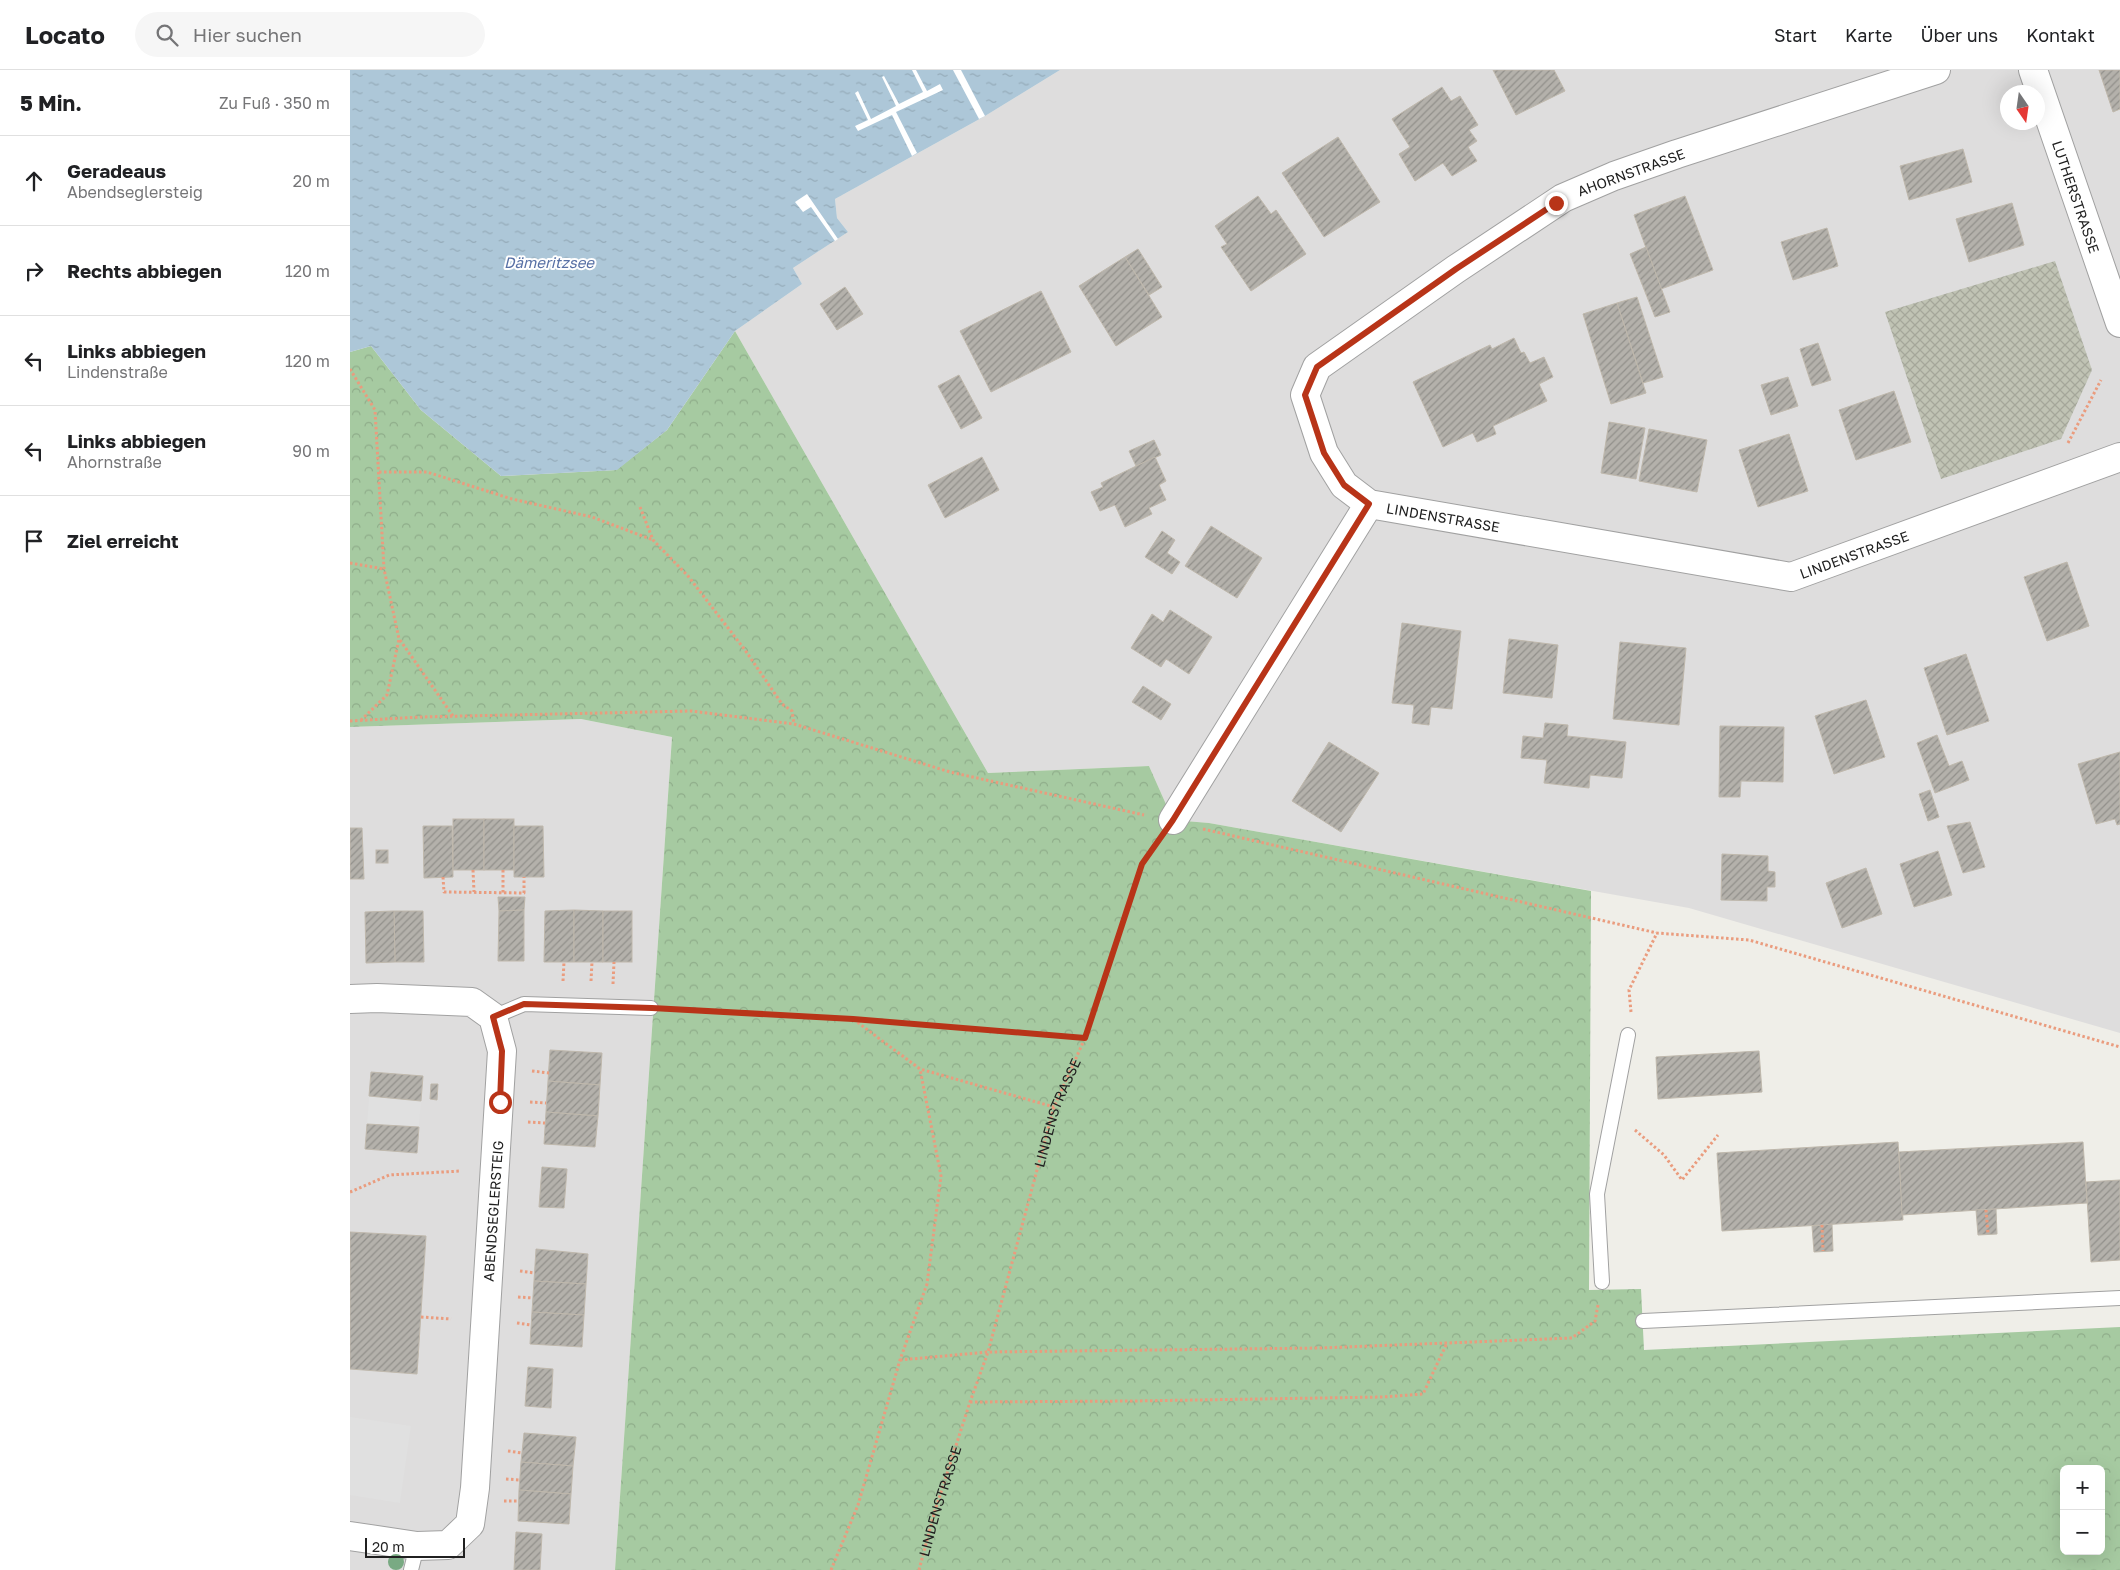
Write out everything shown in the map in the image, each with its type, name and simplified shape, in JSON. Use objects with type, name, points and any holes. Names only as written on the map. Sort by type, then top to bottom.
[{"type":"street","name":"AHORNSTRASSE","points":[[1369,504],[1344,485],[1324,453],[1305,395],[1317,367],[1456,269],[1563,198],[1614,176],[1677,154],[1936,70]]},
{"type":"street","name":"LUTHERSTRASSE","points":[[2033,70],[2120,323]]},
{"type":"street","name":"LINDENSTRASSE","points":[[1173,820],[1369,504],[1791,577],[2120,457]]},
{"type":"street","points":[[350,999],[377,998],[472,1002],[493,1017]]},
{"type":"street","name":"ABENDSEGLERSTEIG","points":[[414,1558],[448,1545],[470,1524],[475,1488],[502,1051],[493,1017]]},
{"type":"street","points":[[350,1536],[414,1558]]},
{"type":"lane","points":[[493,1017],[524,1004],[652,1008]]},
{"type":"lane","points":[[1602,1282],[1597,1194],[1628,1035]]},
{"type":"lane","points":[[1642,1321],[2120,1298]]},
{"type":"path","points":[[350,369],[375,410],[384,569],[400,639],[453,716]]},
{"type":"path","points":[[2066,446],[2101,380]]},
{"type":"path","points":[[379,472],[427,472],[512,499],[592,518],[653,540]]},
{"type":"path","points":[[640,506],[653,540],[688,576],[745,650],[782,704],[792,711],[794,724]]},
{"type":"path","points":[[350,564],[384,569]]},
{"type":"path","points":[[360,721],[387,695],[400,639]]},
{"type":"path","points":[[350,722],[453,716],[691,710],[794,724],[950,772],[1173,820],[1657,933],[1748,940],[2120,1047]]},
{"type":"path","name":"LINDENSTRASSE","points":[[919,1570],[934,1514],[988,1352],[1054,1107],[1085,1038],[1142,864],[1173,820]]},
{"type":"path","points":[[473,870],[474,892]]},
{"type":"path","points":[[503,870],[503,893]]},
{"type":"path","points":[[443,877],[444,892],[503,893],[524,893],[524,877]]},
{"type":"path","points":[[1628,1035],[1631,1013],[1629,990],[1657,933]]},
{"type":"path","points":[[652,1008],[853,1019],[1085,1038]]},
{"type":"path","points":[[853,1019],[920,1069],[1054,1107]]},
{"type":"path","points":[[832,1570],[858,1504],[900,1360],[926,1284],[941,1176],[920,1069]]},
{"type":"path","points":[[1613,1112],[1664,1155],[1682,1180],[1718,1135]]},
{"type":"path","points":[[350,1192],[390,1175],[461,1171]]},
{"type":"path","points":[[1986,1210],[1988,1234]]},
{"type":"path","points":[[1822,1225],[1823,1251]]},
{"type":"path","points":[[900,1360],[988,1352],[1321,1348],[1572,1338],[1595,1321],[1602,1282]]},
{"type":"path","points":[[421,1317],[451,1319]]},
{"type":"path","points":[[970,1402],[1354,1398],[1423,1394],[1447,1343]]},
{"type":"shaded area","points":[[1060,70],[2120,70],[2120,1033],[1689,908],[1209,823],[1173,820],[1149,766],[988,773],[735,331],[802,284],[793,268],[848,232],[837,218],[835,199],[985,116]]},
{"type":"shaded area","points":[[2055,261],[2092,370],[2061,439],[1941,479],[1885,312]]},
{"type":"shaded area","points":[[581,719],[672,737],[615,1570],[350,1570],[350,727]]},
{"type":"shaded area","points":[[371,1072],[423,1076],[417,1153],[365,1149]]},
{"type":"shaded area","points":[[350,1417],[411,1426],[400,1503],[350,1495]]},
{"type":"green space","points":[[735,331],[988,773],[1149,766],[1173,820],[1209,823],[1591,891],[1589,1290],[1641,1289],[1644,1350],[2120,1327],[2120,1570],[615,1570],[672,737],[581,719],[350,727],[350,352],[371,346],[421,410],[501,476],[616,470],[667,430]]},
{"type":"water","name":"Dämeritzsee","points":[[350,70],[1060,70],[985,116],[835,199],[837,218],[848,232],[793,268],[802,284],[735,331],[667,430],[617,470],[501,476],[421,410],[371,346],[350,352]]},
{"type":"pier","points":[[912,70],[916,70],[927,91],[940,84],[943,90],[896,112],[917,153],[912,156],[892,115],[858,131],[855,126],[868,120],[855,93],[858,91],[871,119],[896,106],[882,77],[884,76],[899,104],[923,92]]},
{"type":"pier","points":[[953,70],[961,70],[985,116],[979,119]]},
{"type":"pier","points":[[807,194],[838,239],[835,241],[811,207],[803,212],[795,202]]},
{"type":"building","points":[[1493,70],[1554,70],[1565,91],[1516,115]]},
{"type":"building","points":[[2099,70],[2120,70],[2120,109],[2113,112]]},
{"type":"building","points":[[1442,87],[1451,101],[1460,96],[1478,125],[1469,130],[1477,141],[1468,147],[1477,161],[1452,176],[1443,163],[1415,181],[1399,154],[1410,147],[1392,119]]},
{"type":"building","points":[[1338,137],[1380,202],[1324,237],[1282,173]]},
{"type":"building","points":[[1963,149],[1972,182],[1909,200],[1900,166]]},
{"type":"building","points":[[1258,196],[1271,214],[1276,210],[1306,254],[1251,291],[1221,247],[1227,244],[1215,226]]},
{"type":"building","points":[[1685,196],[1713,270],[1661,289],[1634,215]]},
{"type":"building","points":[[2012,203],[2024,245],[1969,262],[1956,219]]},
{"type":"building","points":[[1827,228],[1838,266],[1793,280],[1781,242]]},
{"type":"building","points":[[1646,247],[1670,312],[1655,317],[1630,254]]},
{"type":"building","points":[[1138,249],[1162,287],[1149,295],[1125,257]]},
{"type":"building","points":[[1125,257],[1162,317],[1116,346],[1079,286]]},
{"type":"building","points":[[845,287],[863,314],[837,330],[820,304]]},
{"type":"building","points":[[1041,291],[1071,352],[991,392],[960,331]]},
{"type":"building","points":[[1637,297],[1663,377],[1643,383],[1617,303]]},
{"type":"building","points":[[1617,303],[1646,393],[1611,404],[1583,314]]},
{"type":"building","points":[[1514,338],[1521,353],[1524,352],[1530,363],[1544,357],[1553,377],[1539,384],[1547,401],[1493,426],[1496,434],[1477,442],[1473,433],[1443,447],[1413,382],[1490,345],[1492,349]]},
{"type":"building","points":[[1818,343],[1831,380],[1812,386],[1800,349]]},
{"type":"building","points":[[959,375],[982,418],[961,429],[938,386]]},
{"type":"building","points":[[1788,377],[1798,406],[1771,415],[1761,385]]},
{"type":"building","points":[[1894,391],[1911,442],[1856,460],[1839,410]]},
{"type":"building","points":[[1609,422],[1645,428],[1636,479],[1601,473]]},
{"type":"building","points":[[1649,429],[1707,440],[1697,492],[1639,481]]},
{"type":"building","points":[[1789,434],[1808,491],[1758,507],[1739,450]]},
{"type":"building","points":[[1154,440],[1161,455],[1136,466],[1129,451]]},
{"type":"building","points":[[982,457],[999,490],[945,518],[928,485]]},
{"type":"building","points":[[1155,457],[1166,481],[1159,485],[1166,500],[1149,508],[1152,514],[1125,527],[1115,505],[1100,511],[1091,492],[1103,487],[1101,483]]},
{"type":"building","points":[[1211,526],[1262,558],[1237,598],[1185,566]]},
{"type":"building","points":[[1162,531],[1175,540],[1167,553],[1180,562],[1172,574],[1145,557]]},
{"type":"building","points":[[2067,562],[2089,626],[2047,641],[2024,577]]},
{"type":"building","points":[[1170,610],[1212,637],[1189,674],[1166,659],[1161,667],[1131,648],[1152,614],[1163,622]]},
{"type":"building","points":[[1402,623],[1461,631],[1452,709],[1431,707],[1429,725],[1412,723],[1414,705],[1392,703]]},
{"type":"building","points":[[1509,639],[1558,645],[1552,698],[1503,693]]},
{"type":"building","points":[[1620,642],[1686,648],[1679,725],[1613,719]]},
{"type":"building","points":[[1966,654],[1989,721],[1947,735],[1924,668]]},
{"type":"building","points":[[1143,686],[1171,704],[1161,720],[1132,702]]},
{"type":"building","points":[[1866,700],[1885,757],[1834,774],[1815,716]]},
{"type":"building","points":[[1545,723],[1568,725],[1567,736],[1626,742],[1622,778],[1590,775],[1589,788],[1544,783],[1547,760],[1521,758],[1523,736],[1543,738]]},
{"type":"building","points":[[1720,726],[1784,727],[1783,782],[1741,781],[1740,797],[1719,797]]},
{"type":"building","points":[[1937,735],[1949,766],[1962,761],[1969,780],[1935,793],[1917,743]]},
{"type":"building","points":[[1329,742],[1379,773],[1341,832],[1292,801]]},
{"type":"building","points":[[2120,752],[2120,824],[2117,825],[2115,819],[2096,824],[2078,764]]},
{"type":"building","points":[[1930,790],[1939,817],[1928,821],[1919,794]]},
{"type":"building","points":[[453,819],[484,819],[484,870],[453,870]]},
{"type":"building","points":[[484,819],[514,819],[514,870],[484,870]]},
{"type":"building","points":[[1970,822],[1985,867],[1963,873],[1947,826]]},
{"type":"building","points":[[423,826],[452,826],[453,877],[424,878]]},
{"type":"building","points":[[514,826],[543,826],[544,877],[514,877]]},
{"type":"building","points":[[350,828],[362,828],[364,879],[350,879]]},
{"type":"building","points":[[376,850],[388,850],[388,863],[376,863]]},
{"type":"building","points":[[1938,851],[1952,895],[1914,907],[1900,864]]},
{"type":"building","points":[[1722,854],[1768,856],[1768,871],[1775,872],[1775,887],[1767,887],[1767,901],[1721,900]]},
{"type":"building","points":[[1866,868],[1882,914],[1842,928],[1826,883]]},
{"type":"building","points":[[498,897],[525,897],[524,910],[499,911]]},
{"type":"building","points":[[524,910],[524,961],[498,961],[499,911]]},
{"type":"building","points":[[574,910],[574,962],[544,962],[545,911]]},
{"type":"building","points":[[574,910],[603,911],[603,962],[574,962]]},
{"type":"building","points":[[394,911],[423,911],[424,962],[395,962]]},
{"type":"building","points":[[394,911],[395,962],[366,963],[365,912]]},
{"type":"building","points":[[603,911],[632,911],[632,962],[603,962]]},
{"type":"building","points":[[550,1050],[602,1053],[600,1085],[548,1081]]},
{"type":"building","points":[[1759,1051],[1762,1092],[1658,1099],[1656,1057]]},
{"type":"building","points":[[371,1072],[423,1076],[421,1101],[369,1096]]},
{"type":"building","points":[[548,1081],[600,1085],[598,1116],[546,1112]]},
{"type":"building","points":[[431,1084],[438,1084],[437,1100],[430,1099]]},
{"type":"building","points":[[546,1112],[598,1116],[595,1147],[544,1144]]},
{"type":"building","points":[[367,1124],[419,1127],[417,1153],[365,1149]]},
{"type":"building","points":[[1898,1142],[1903,1220],[1722,1231],[1717,1153]]},
{"type":"building","points":[[2083,1142],[2087,1203],[1902,1215],[1899,1152]]},
{"type":"building","points":[[542,1167],[567,1169],[564,1208],[539,1207]]},
{"type":"building","points":[[2120,1180],[2120,1260],[2091,1262],[2086,1182]]},
{"type":"building","points":[[1996,1209],[1997,1234],[1978,1235],[1976,1210]]},
{"type":"building","points":[[1832,1224],[1833,1251],[1814,1252],[1812,1226]]},
{"type":"building","points":[[350,1232],[426,1236],[417,1374],[350,1369]]},
{"type":"building","points":[[536,1249],[588,1254],[586,1284],[534,1281]]},
{"type":"building","points":[[534,1281],[586,1284],[584,1315],[532,1312]]},
{"type":"building","points":[[532,1312],[584,1315],[582,1347],[530,1344]]},
{"type":"building","points":[[528,1367],[553,1369],[551,1408],[525,1406]]},
{"type":"building","points":[[524,1433],[576,1437],[573,1466],[521,1462]]},
{"type":"building","points":[[521,1462],[573,1466],[571,1494],[519,1490]]},
{"type":"building","points":[[519,1490],[571,1494],[569,1524],[518,1521]]},
{"type":"building","points":[[516,1532],[542,1534],[540,1570],[514,1570]]},
{"type":"route","points":[[500,1102],[502,1051],[493,1017],[524,1004],[652,1008],[853,1019],[1085,1038],[1142,864],[1173,820],[1369,504],[1344,485],[1324,453],[1305,395],[1317,367],[1456,269],[1556,203]]}]
